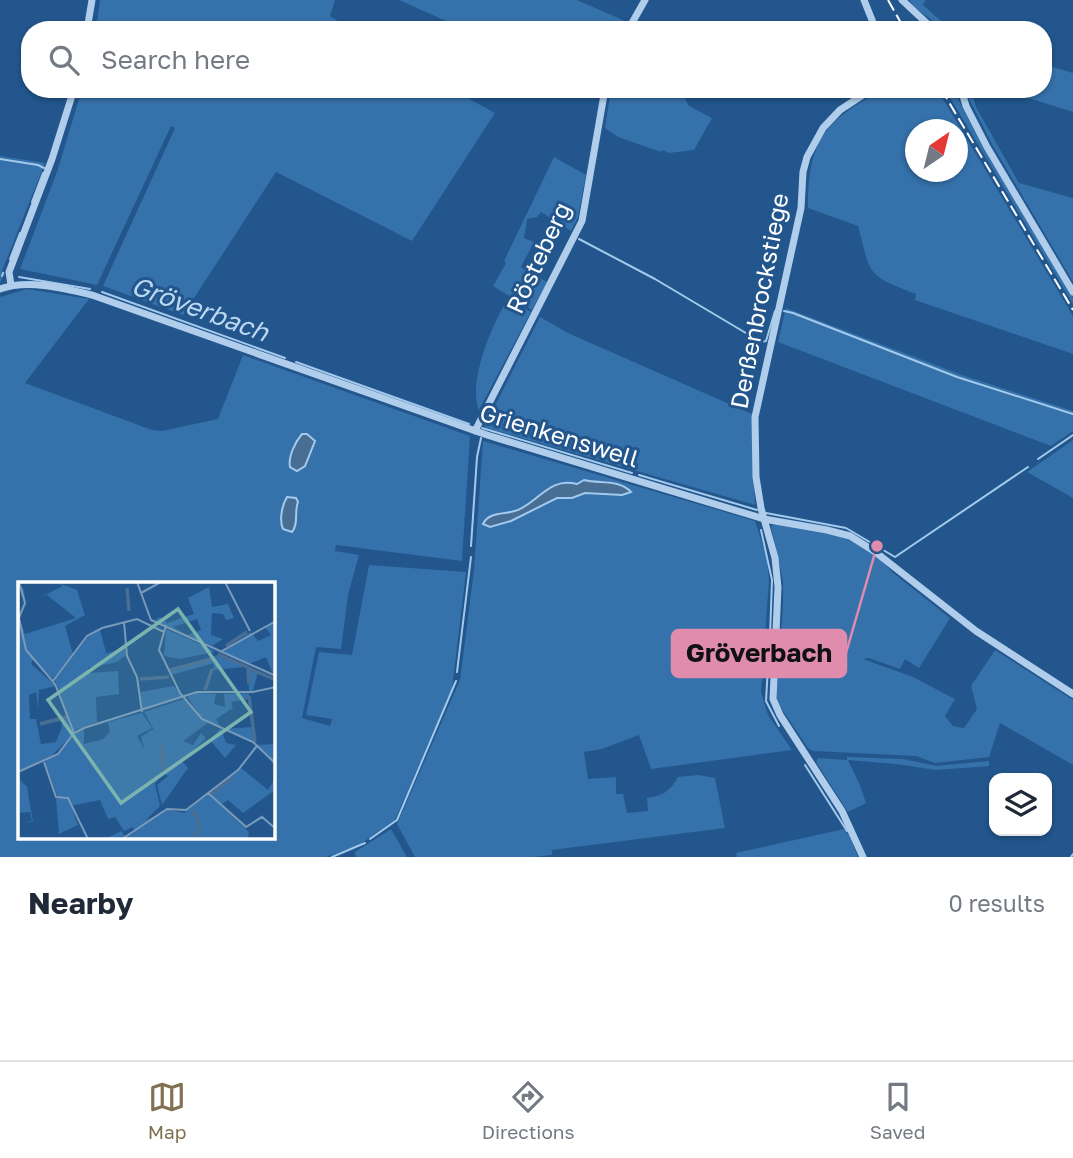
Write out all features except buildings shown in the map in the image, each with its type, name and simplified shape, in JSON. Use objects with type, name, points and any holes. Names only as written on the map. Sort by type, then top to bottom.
[{"type":"street","points":[[88,21],[92,0]]},
{"type":"street","points":[[633,21],[645,0]]},
{"type":"street","points":[[864,0],[872,21]]},
{"type":"street","points":[[902,0],[924,21]]},
{"type":"street","points":[[11,285],[9,272],[52,159],[71,98]]},
{"type":"street","name":"Rösteberg","points":[[475,431],[582,221],[603,98]]},
{"type":"street","name":"Derßenbrockstiege","points":[[858,98],[839,110],[824,128],[807,157],[803,172],[801,208],[755,417],[756,477],[775,558],[778,587],[772,699],[842,811],[863,857]]},
{"type":"street","points":[[964,98],[984,140],[1073,292]]},
{"type":"street","name":"Grienkenswell","points":[[0,289],[27,284],[92,295],[475,431],[764,519],[834,531],[858,540],[976,631],[1073,694]]},
{"type":"shaded area","points":[[100,0],[335,0],[330,16],[338,21],[97,21]]},
{"type":"shaded area","points":[[399,0],[577,0],[624,21],[446,21]]},
{"type":"shaded area","points":[[909,0],[925,0],[923,5],[941,21],[933,21]]},
{"type":"shaded area","points":[[1052,67],[1073,73],[1073,112],[1029,98],[1052,98]]},
{"type":"shaded area","points":[[79,98],[468,98],[495,113],[412,241],[276,172],[183,315],[103,286],[175,128],[171,126],[97,285],[20,269],[57,172]]},
{"type":"shaded area","points":[[610,98],[685,98],[689,106],[712,118],[694,150],[669,153],[618,137],[605,128]]},
{"type":"shaded area","points":[[869,98],[942,98],[955,119],[905,119],[905,182],[968,182],[968,141],[1073,316],[1073,354],[915,300],[916,294],[873,272],[858,226],[808,208],[812,165],[817,148],[824,134],[835,122]]},
{"type":"shaded area","points":[[950,98],[958,98],[986,153],[1073,297],[1073,304],[968,128],[968,119],[963,119]]},
{"type":"shaded area","points":[[969,98],[974,98],[1019,183],[1073,198],[1073,282],[993,146]]},
{"type":"shaded area","points":[[0,156],[45,163],[2,271],[5,273],[0,283]]},
{"type":"shaded area","points":[[554,157],[586,175],[578,217],[571,231],[541,212],[537,217],[527,219],[524,238],[534,242],[521,267],[547,282],[532,310],[493,286]]},
{"type":"shaded area","points":[[27,289],[89,299],[25,383],[152,430],[162,431],[218,419],[243,355],[470,436],[462,561],[336,545],[335,551],[359,555],[348,595],[341,649],[316,647],[302,718],[330,726],[332,719],[306,715],[319,652],[352,655],[369,565],[466,572],[452,689],[394,821],[359,845],[326,857],[0,857],[0,297]]},
{"type":"shaded area","points":[[508,298],[531,312],[479,410],[476,384],[483,353]]},
{"type":"shaded area","points":[[786,308],[962,375],[1073,411],[1073,431],[1051,446],[778,342]]},
{"type":"shaded area","points":[[540,317],[568,333],[752,414],[755,505],[484,427]]},
{"type":"shaded area","points":[[302,434],[307,434],[315,441],[305,466],[297,471],[290,467],[290,459]]},
{"type":"shaded area","points":[[1073,440],[1073,498],[1027,472]]},
{"type":"shaded area","points":[[483,441],[755,521],[767,558],[769,581],[761,692],[768,715],[792,750],[651,769],[639,735],[602,749],[584,752],[588,779],[616,777],[616,794],[623,794],[627,813],[648,811],[647,798],[666,792],[678,777],[699,775],[715,778],[725,828],[552,850],[552,855],[533,857],[415,857],[397,824],[460,680],[474,570]]},
{"type":"shaded area","points":[[584,480],[621,485],[631,492],[622,495],[585,493],[572,498],[557,498],[511,521],[490,527],[483,524],[489,517],[526,506],[552,487],[559,484],[577,484]]},
{"type":"shaded area","points":[[287,497],[296,498],[298,502],[292,532],[283,529],[281,521],[282,508]]},
{"type":"shaded area","points":[[775,524],[839,536],[868,549],[892,572],[950,618],[919,668],[905,659],[900,669],[869,658],[863,659],[913,677],[955,699],[945,716],[953,726],[964,728],[977,709],[971,686],[995,650],[1073,700],[1073,765],[1000,723],[989,757],[935,763],[916,756],[813,751],[808,748],[776,696],[783,581],[771,526]]},
{"type":"shaded area","points":[[847,757],[903,759],[936,766],[989,761],[989,766],[936,770],[848,760],[866,803],[848,812],[816,762],[818,758],[847,760]]},
{"type":"shaded area","points":[[391,829],[407,857],[356,857],[355,852]]},
{"type":"shaded area","points":[[844,829],[858,857],[737,857],[736,853]]},
{"type":"waterway","points":[[0,159],[44,168]]},
{"type":"waterway","points":[[32,202],[43,173]]},
{"type":"waterway","points":[[10,259],[20,233]]},
{"type":"waterway","points":[[579,239],[655,279],[761,342],[766,341],[775,311]]},
{"type":"waterway","name":"Gröverbach","points":[[19,277],[90,289]]},
{"type":"waterway","name":"Gröverbach","points":[[102,292],[285,358]]},
{"type":"waterway","points":[[784,311],[957,377],[1073,414]]},
{"type":"waterway","name":"Gröverbach","points":[[296,362],[469,424]]},
{"type":"waterway","name":"Gröverbach","points":[[482,428],[632,473]]},
{"type":"waterway","name":"Gröverbach","points":[[1038,459],[1073,435]]},
{"type":"waterway","points":[[471,546],[477,457],[481,438]]},
{"type":"waterway","name":"Gröverbach","points":[[766,513],[846,528],[895,557],[1028,467]]},
{"type":"waterway","name":"Gröverbach","points":[[639,475],[757,510]]},
{"type":"waterway","points":[[761,530],[772,580],[770,636]]},
{"type":"waterway","points":[[457,672],[471,557]]},
{"type":"waterway","points":[[769,649],[766,701],[779,726]]},
{"type":"waterway","points":[[370,839],[397,820],[456,681]]},
{"type":"waterway","points":[[805,765],[847,831]]},
{"type":"waterway","points":[[332,857],[365,843]]},
{"type":"railway","points":[[888,0],[900,21]]},
{"type":"railway","points":[[946,98],[1073,310]]},
{"type":"place","name":"Gröverbach","points":[[877,546]]}]
